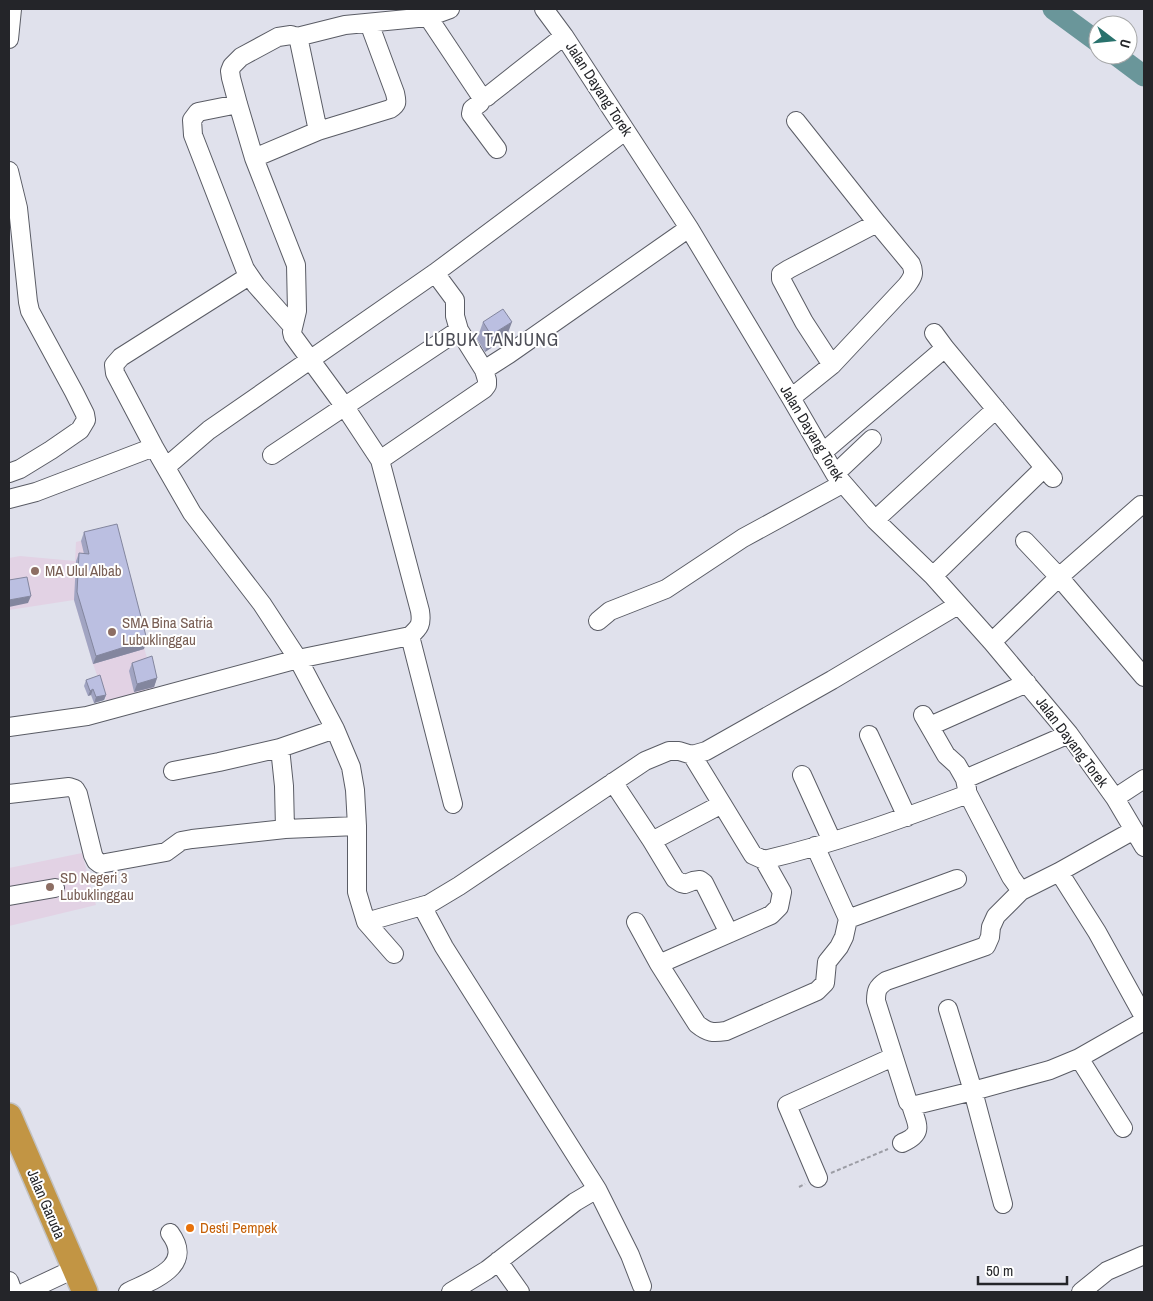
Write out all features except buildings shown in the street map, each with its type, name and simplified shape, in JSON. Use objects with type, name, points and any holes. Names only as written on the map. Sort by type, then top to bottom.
[{"type":"highway","name":"Jalan Garuda","points":[[9,1116],[85,1292]]},
{"type":"street","points":[[9,39],[12,9]]},
{"type":"street","points":[[9,727],[87,716],[298,659],[410,636],[418,628],[422,620],[380,460],[345,407],[293,336],[292,332],[297,311],[296,265],[254,158],[231,78],[232,66],[241,57],[278,37],[291,35],[297,37],[345,25],[369,23],[450,9]]},
{"type":"street","name":"Jalan Dayang Torek","points":[[544,9],[564,36],[689,228],[838,479],[875,520],[933,576],[1070,734],[1115,798],[1144,847]]},
{"type":"street","points":[[426,13],[483,97]]},
{"type":"street","points":[[254,158],[318,131],[395,106],[397,102],[395,93],[369,23]]},
{"type":"street","points":[[498,149],[471,114],[472,109],[480,103],[483,97],[487,97],[564,36]]},
{"type":"street","points":[[297,37],[318,131]]},
{"type":"street","points":[[238,104],[198,112],[192,120],[193,135],[245,269],[293,326]]},
{"type":"street","points":[[791,398],[832,365],[907,285],[912,278],[914,270],[796,121]]},
{"type":"street","points":[[166,467],[208,430],[435,273],[625,131]]},
{"type":"street","points":[[9,171],[18,208],[30,311],[74,392],[86,420],[80,430],[20,469],[9,474]]},
{"type":"street","points":[[832,365],[804,322],[781,274],[877,223]]},
{"type":"street","points":[[484,370],[689,228]]},
{"type":"street","points":[[380,460],[487,386],[484,370],[459,330],[455,316],[455,300],[435,273]]},
{"type":"street","points":[[249,276],[121,357],[114,365],[115,374],[192,513],[262,604],[298,659],[335,729],[351,767],[355,790],[357,892],[366,922],[394,954]]},
{"type":"street","points":[[272,455],[459,330]]},
{"type":"street","points":[[933,576],[1049,473],[934,333]]},
{"type":"street","points":[[822,453],[945,348]]},
{"type":"street","points":[[875,520],[996,409]]},
{"type":"street","points":[[598,621],[610,611],[666,589],[838,479],[872,439]]},
{"type":"street","points":[[9,499],[36,492],[154,447]]},
{"type":"street","points":[[992,642],[1059,577],[1141,505]]},
{"type":"street","points":[[1025,541],[1059,577],[1144,677]]},
{"type":"street","points":[[366,922],[429,904],[459,886],[645,761],[669,751],[679,750],[692,755],[706,751],[832,680],[958,605]]},
{"type":"street","points":[[410,636],[453,804]]},
{"type":"street","points":[[1021,891],[1011,876],[957,765],[946,754],[926,721],[1027,683]]},
{"type":"street","points":[[173,771],[280,748],[335,729]]},
{"type":"street","points":[[764,860],[907,817],[1070,734]]},
{"type":"street","points":[[869,735],[907,817]]},
{"type":"street","points":[[280,748],[284,786],[285,829]]},
{"type":"street","points":[[659,964],[771,914],[779,906],[782,892],[764,860],[753,855],[692,755]]},
{"type":"street","points":[[636,922],[659,964],[697,1024],[704,1030],[714,1033],[726,1031],[817,991],[822,987],[826,982],[827,962],[844,937],[848,919],[802,775]]},
{"type":"street","points":[[1115,798],[1144,779]]},
{"type":"street","points":[[613,782],[675,879],[685,884],[700,880],[704,883],[729,933]]},
{"type":"street","points":[[9,794],[69,786],[75,789],[78,794],[93,856],[100,864],[166,852],[181,841],[192,839],[285,829],[357,826]]},
{"type":"street","points":[[652,841],[722,804]]},
{"type":"street","points":[[902,1143],[914,1137],[918,1127],[911,1105],[908,1102],[876,1001],[876,992],[879,986],[886,981],[986,946],[996,916],[1021,891],[1134,830]]},
{"type":"street","points":[[1059,872],[1097,932],[1144,1017]]},
{"type":"street","points":[[848,919],[957,879]]},
{"type":"street","points":[[9,896],[55,888]]},
{"type":"street","points":[[422,906],[444,947],[597,1189],[630,1255],[642,1286]]},
{"type":"street","points":[[948,1009],[973,1091],[1003,1204]]},
{"type":"street","points":[[911,1105],[973,1091],[1050,1070],[1080,1058],[1144,1021]]},
{"type":"street","points":[[818,1178],[787,1104],[894,1057]]},
{"type":"street","points":[[1080,1058],[1123,1128]]},
{"type":"street","points":[[451,1292],[487,1270],[575,1202],[597,1189]]},
{"type":"street","points":[[128,1292],[167,1272],[176,1262],[176,1240],[170,1232]]},
{"type":"street","points":[[1081,1292],[1107,1271],[1144,1255]]},
{"type":"street","points":[[498,1261],[520,1292]]},
{"type":"street","points":[[9,1282],[24,1292],[74,1269]]},
{"type":"path","points":[[799,1186],[902,1143]]},
{"type":"shaded area","name":"SMA Bina Satria Lubuklinggau","points":[[114,532],[156,693],[108,705],[93,664],[74,600],[9,610],[9,558],[20,556],[75,561],[76,542]]},
{"type":"shaded area","name":"SD Negeri 3 Lubuklinggau","points":[[82,853],[96,905],[9,926],[9,868]]},
{"type":"waterway","points":[[1053,9],[1088,35]]},
{"type":"waterway","points":[[1129,65],[1144,76]]},
{"type":"place","name":"MA Ulul Albab","points":[[35,571]]},
{"type":"place","name":"SMA Bina Satria Lubuklinggau","points":[[112,632]]},
{"type":"place","name":"SD Negeri 3 Lubuklinggau","points":[[50,887]]},
{"type":"place","name":"Desti Pempek","points":[[190,1228]]},
{"type":"district","name":"LUBUK TANJUNG","points":[[492,340]]}]
